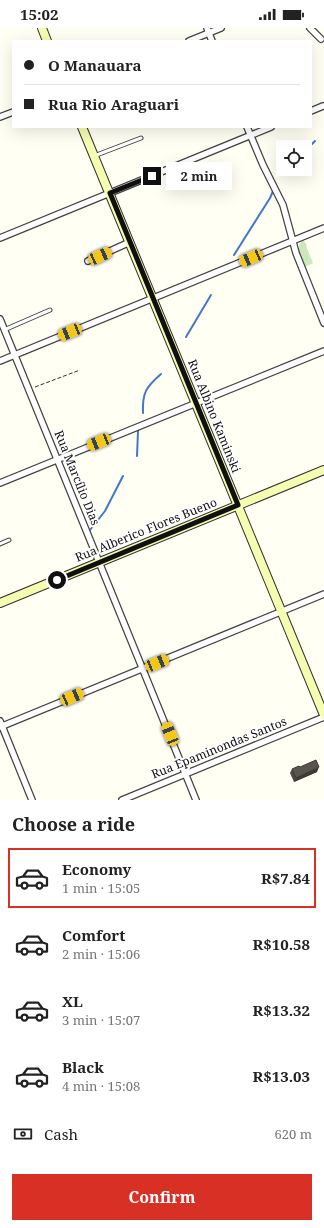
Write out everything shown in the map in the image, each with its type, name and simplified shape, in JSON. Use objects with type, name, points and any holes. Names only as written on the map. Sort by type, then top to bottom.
[{"type":"street","points":[[42,28],[47,40]]},
{"type":"street","points":[[191,40],[208,30],[221,28]]},
{"type":"street","points":[[310,28],[321,39]]},
{"type":"street","points":[[208,30],[212,40]]},
{"type":"street","points":[[312,111],[323,106]]},
{"type":"street","points":[[0,117],[12,112]]},
{"type":"street","name":"Rua Albino Kaminski","points":[[82,128],[324,716]]},
{"type":"street","points":[[248,128],[263,165],[283,205],[300,262],[324,323]]},
{"type":"street","points":[[0,238],[268,128]]},
{"type":"street","points":[[0,361],[324,228]]},
{"type":"street","points":[[88,261],[130,242]]},
{"type":"street","name":"Rua Marcílio Dias","points":[[0,319],[196,800]]},
{"type":"street","points":[[0,483],[324,351]]},
{"type":"street","name":"Rua Alberico Flores Bueno","points":[[0,603],[324,470]]},
{"type":"street","points":[[32,800],[1,725],[143,669],[324,594]]},
{"type":"street","name":"Rua Epaminondas Santos","points":[[122,800],[324,716]]},
{"type":"lane","points":[[94,156],[141,138]]},
{"type":"lane","points":[[4,330],[50,310]]},
{"type":"lane","points":[[0,544],[9,540]]},
{"type":"path","points":[[29,390],[80,370]]},
{"type":"green space","points":[[303,240],[307,245],[306,246],[313,263],[305,267],[300,256],[299,249],[300,243]]},
{"type":"building","points":[[316,760],[319,767],[296,778],[292,769]]},
{"type":"waterway","points":[[312,144],[315,141]]},
{"type":"waterway","points":[[234,255],[273,191]]},
{"type":"waterway","points":[[186,337],[211,295]]},
{"type":"waterway","points":[[143,413],[144,395],[148,387],[161,374]]},
{"type":"waterway","points":[[137,456],[138,431]]},
{"type":"waterway","points":[[90,530],[105,511],[123,476]]},
{"type":"route","points":[[57,580],[238,505],[110,193],[152,176]]}]
